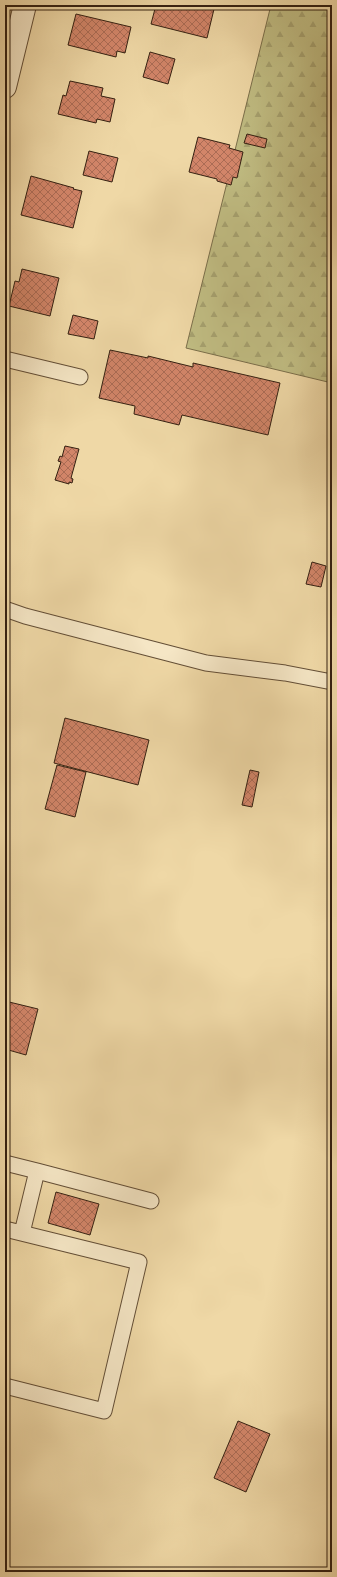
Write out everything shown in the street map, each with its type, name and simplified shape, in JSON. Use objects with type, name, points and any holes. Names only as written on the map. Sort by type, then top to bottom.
[{"type":"street","points":[[5,87],[25,5]]},
{"type":"lane","points":[[5,359],[80,377]]},
{"type":"lane","points":[[5,609],[25,616],[206,663],[285,673],[332,682]]},
{"type":"lane","points":[[5,1163],[151,1201]]},
{"type":"lane","points":[[22,1233],[37,1171]]},
{"type":"lane","points":[[5,1229],[139,1262],[104,1411],[5,1386]]},
{"type":"green space","points":[[271,5],[332,5],[332,383],[186,348]]},
{"type":"building","points":[[156,5],[215,5],[207,38],[151,24]]},
{"type":"building","points":[[76,14],[131,27],[125,53],[117,51],[116,57],[68,45]]},
{"type":"building","points":[[150,52],[175,59],[168,84],[143,77]]},
{"type":"building","points":[[70,81],[103,88],[101,96],[115,99],[110,122],[97,119],[96,123],[58,114],[63,95],[66,96]]},
{"type":"building","points":[[247,134],[267,139],[265,148],[244,143]]},
{"type":"building","points":[[198,137],[230,145],[229,148],[243,152],[237,178],[233,177],[231,185],[217,181],[217,179],[189,172]]},
{"type":"building","points":[[89,151],[118,158],[112,182],[83,175]]},
{"type":"building","points":[[31,176],[82,191],[73,228],[21,215]]},
{"type":"building","points":[[22,269],[59,278],[50,316],[9,306],[15,281],[19,282]]},
{"type":"building","points":[[73,315],[98,321],[94,339],[68,334]]},
{"type":"building","points":[[110,350],[148,358],[148,356],[193,367],[193,363],[280,383],[268,435],[182,415],[179,425],[134,414],[135,406],[99,398]]},
{"type":"building","points":[[65,446],[79,449],[71,478],[73,479],[72,483],[69,482],[69,484],[55,480],[61,462],[58,461],[60,456],[62,457]]},
{"type":"building","points":[[312,562],[326,566],[321,587],[306,584]]},
{"type":"building","points":[[65,718],[149,740],[138,785],[54,763]]},
{"type":"building","points":[[57,765],[86,772],[75,817],[45,809]]},
{"type":"building","points":[[250,770],[259,772],[252,807],[242,805]]},
{"type":"building","points":[[5,1001],[38,1009],[26,1055],[5,1049]]},
{"type":"building","points":[[56,1192],[99,1204],[90,1235],[48,1223]]},
{"type":"building","points":[[238,1421],[270,1434],[246,1492],[214,1478]]}]
